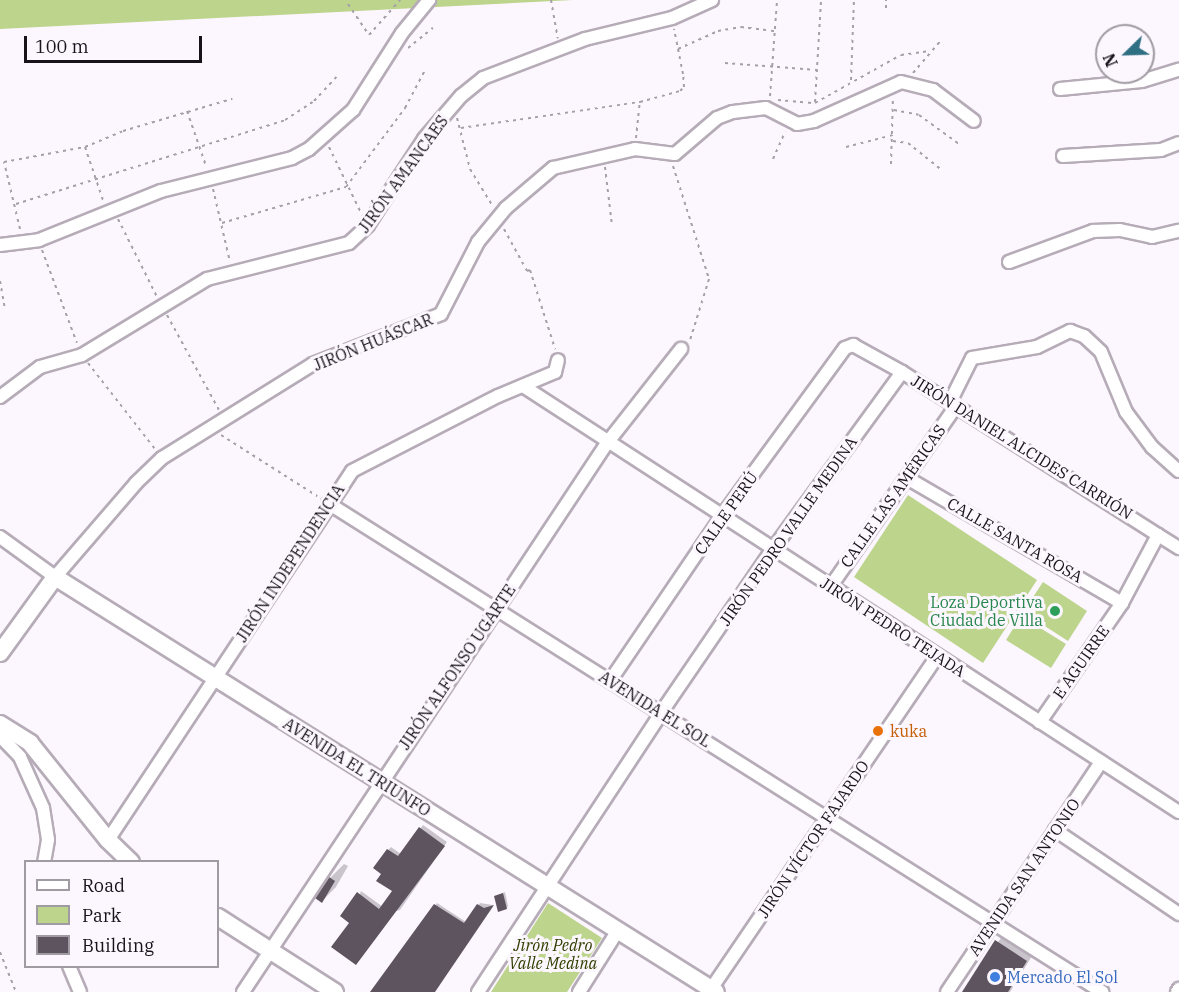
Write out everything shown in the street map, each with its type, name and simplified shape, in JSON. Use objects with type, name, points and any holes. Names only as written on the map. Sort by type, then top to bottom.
[{"type":"street","points":[[0,245],[39,240],[161,191],[292,159],[324,136],[353,110],[402,33],[429,0]]},
{"type":"street","name":"JIRÓN AMANCAES","points":[[0,397],[40,368],[82,355],[207,279],[349,243],[368,225],[424,139],[446,113],[483,78],[560,49],[672,18],[712,0]]},
{"type":"street","points":[[1060,89],[1142,81],[1179,70]]},
{"type":"street","points":[[669,154],[717,118],[733,112],[766,108],[796,124],[814,121],[897,84],[933,90],[974,122]]},
{"type":"street","points":[[1064,156],[1161,150],[1179,143]]},
{"type":"street","name":"JIRÓN HUÁSCAR","points":[[0,653],[55,577],[136,483],[162,458],[313,364],[441,314],[469,258],[498,217],[553,168],[634,149],[669,154]]},
{"type":"street","points":[[1010,262],[1093,231],[1120,230],[1152,237],[1179,231]]},
{"type":"street","name":"CALLE LAS AMÉRICAS","points":[[831,586],[907,478],[953,404],[972,358],[1037,347],[1070,332],[1084,336],[1101,352],[1126,411],[1152,447],[1179,471]]},
{"type":"street","name":"JIRÓN DANIEL ALCIDES CARRIÓN","points":[[845,348],[853,345],[902,372],[1179,548]]},
{"type":"street","name":"CALLE PERÚ","points":[[610,681],[723,516],[845,348]]},
{"type":"street","name":"JIRÓN ALFONSO UGARTE","points":[[243,992],[268,949],[379,781],[607,443],[681,349]]},
{"type":"street","name":"JIRÓN INDEPENDENCIA","points":[[108,840],[328,503],[352,471],[555,372],[558,360]]},
{"type":"street","name":"JIRÓN PEDRO VALLE MEDINA","points":[[478,992],[661,713],[773,549],[902,372]]},
{"type":"street","points":[[523,386],[607,443]]},
{"type":"street","name":"JIRÓN PEDRO TEJADA","points":[[607,443],[1179,812]]},
{"type":"street","name":"CALLE SANTA ROSA","points":[[907,478],[1122,603]]},
{"type":"street","name":"AVENIDA EL SOL","points":[[328,503],[828,817],[991,925],[1102,992]]},
{"type":"street","name":"E AGUIRRE","points":[[1040,722],[1122,603],[1158,535]]},
{"type":"street","name":"AVENIDA EL TRIUNFO","points":[[0,537],[55,577],[712,991]]},
{"type":"street","name":"JIRÓN VÍCTOR FAJARDO","points":[[712,991],[937,656]]},
{"type":"street","points":[[0,724],[30,743],[108,840],[130,860]]},
{"type":"street","points":[[0,736],[20,757],[43,808],[48,840],[44,860]]},
{"type":"street","name":"AVENIDA SAN ANTONIO","points":[[947,992],[1101,762]]},
{"type":"street","points":[[1055,830],[1179,914]]},
{"type":"street","points":[[219,918],[334,992]]},
{"type":"street","points":[[579,992],[617,932]]},
{"type":"street","points":[[70,968],[80,992]]},
{"type":"path","points":[[348,4],[369,35],[400,0]]},
{"type":"path","points":[[551,0],[560,49]]},
{"type":"path","points":[[777,0],[769,99],[815,103],[851,80],[901,55],[930,51]]},
{"type":"path","points":[[815,103],[821,0]]},
{"type":"path","points":[[851,80],[854,0]]},
{"type":"path","points":[[886,0],[886,8]]},
{"type":"path","points":[[461,128],[640,102],[684,87],[672,18]]},
{"type":"path","points":[[678,50],[718,31],[741,27],[775,31]]},
{"type":"path","points":[[891,164],[894,135],[893,110],[897,84],[942,39]]},
{"type":"path","points":[[725,63],[817,70]]},
{"type":"path","points":[[222,223],[346,187],[405,108],[424,72]]},
{"type":"path","points":[[16,204],[285,120],[314,101],[339,74]]},
{"type":"path","points":[[22,241],[16,204],[4,162],[85,147],[123,131],[232,99]]},
{"type":"path","points":[[634,149],[640,102]]},
{"type":"path","points":[[893,110],[919,115],[959,144]]},
{"type":"path","points":[[446,113],[449,122],[458,117],[470,169],[527,271],[530,270],[558,360]]},
{"type":"path","points":[[773,159],[787,127],[796,124]]},
{"type":"path","points":[[846,147],[894,135]]},
{"type":"path","points":[[324,136],[346,187],[368,225]]},
{"type":"path","points":[[893,141],[908,143],[943,171]]},
{"type":"path","points":[[85,147],[93,179],[108,213]]},
{"type":"path","points":[[669,154],[708,279],[689,343],[681,349]]},
{"type":"path","points":[[604,155],[612,226]]},
{"type":"path","points":[[39,240],[82,355],[162,458]]},
{"type":"path","points":[[0,281],[5,310]]},
{"type":"path","points":[[208,428],[328,503]]},
{"type":"path","points":[[0,952],[16,992]]},
{"type":"green space","points":[[0,0],[573,0],[0,29]]},
{"type":"green space","points":[[908,495],[1037,580],[983,663],[854,577]]},
{"type":"green space","name":"Loza Deportiva Ciudad de Villa","points":[[1043,582],[1087,611],[1068,641],[1023,612]]},
{"type":"green space","points":[[1021,616],[1066,644],[1051,668],[1006,640]]},
{"type":"green space","name":"Jirón Pedro Valle Medina","points":[[548,903],[602,938],[567,992],[491,992]]},
{"type":"building","points":[[419,827],[445,846],[356,965],[331,947],[349,923],[340,916],[357,892],[379,909],[392,891],[376,881],[381,874],[373,868],[387,849],[398,856]]},
{"type":"building","points":[[329,877],[335,881],[322,903],[315,898]]},
{"type":"building","points":[[503,893],[507,909],[498,912],[494,896]]},
{"type":"building","points":[[434,904],[464,923],[477,904],[484,908],[494,905],[435,992],[370,992]]},
{"type":"building","name":"Mercado El Sol","points":[[995,940],[1027,961],[1008,992],[962,992]]},
{"type":"place","name":"Loza Deportiva Ciudad de Villa","points":[[1055,611]]},
{"type":"place","name":"kuka","points":[[878,731]]},
{"type":"place","name":"Mercado El Sol","points":[[995,977]]}]
